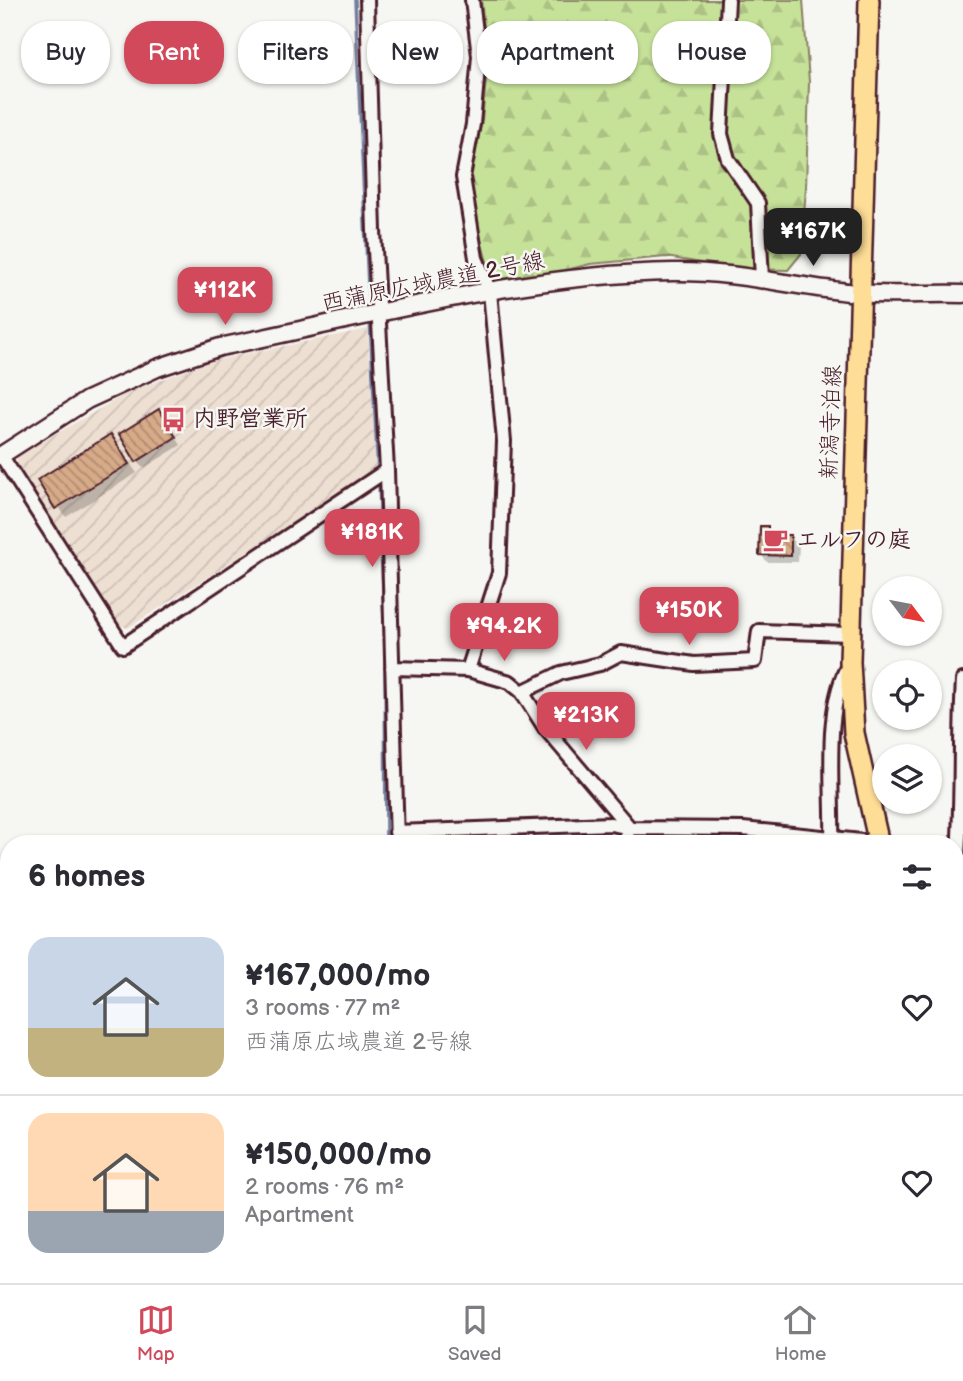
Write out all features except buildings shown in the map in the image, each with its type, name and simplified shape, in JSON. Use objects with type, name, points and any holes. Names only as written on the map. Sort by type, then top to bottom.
[{"type":"main road","name":"新潟寺泊線","points":[[869,0],[850,662],[854,733],[877,835]]},
{"type":"street","points":[[367,0],[387,470],[396,835]]},
{"type":"street","points":[[468,670],[499,573],[504,440],[490,292],[476,258],[463,177],[473,124],[479,56],[472,0]]},
{"type":"street","points":[[728,0],[721,134],[728,159],[758,203],[762,279]]},
{"type":"street","name":"西蒲原広域農道 2号線","points":[[1,455],[87,400],[185,357],[220,347],[490,292],[613,274],[676,271],[762,279],[859,293],[963,294]]},
{"type":"street","points":[[1,455],[123,646],[387,470]]},
{"type":"street","points":[[522,692],[561,673],[600,664],[621,653],[694,664],[755,661],[759,631],[850,634]]},
{"type":"street","points":[[832,835],[834,727],[839,680],[850,662]]},
{"type":"street","points":[[392,668],[468,670],[509,682],[522,692],[567,756],[629,828]]},
{"type":"street","points":[[958,835],[963,680]]},
{"type":"street","points":[[442,835],[611,824],[629,828],[743,829],[788,835]]},
{"type":"street","points":[[626,835],[629,828]]},
{"type":"shaded area","name":"内野営業所","points":[[368,329],[376,470],[128,628],[118,625],[17,463],[17,456],[129,392],[176,374],[215,360]]},
{"type":"green space","points":[[481,0],[803,0],[809,82],[801,254],[788,270],[737,269],[666,257],[590,264],[494,288],[467,188],[482,120],[486,84],[638,84],[638,21],[483,21]]},
{"type":"waterway","points":[[355,0],[369,309]]},
{"type":"waterway","points":[[370,320],[378,473]]},
{"type":"waterway","points":[[379,481],[385,650],[386,835]]},
{"type":"place","name":"内野営業所","points":[[173,419]]},
{"type":"place","name":"エルフの庭","points":[[776,540]]}]
